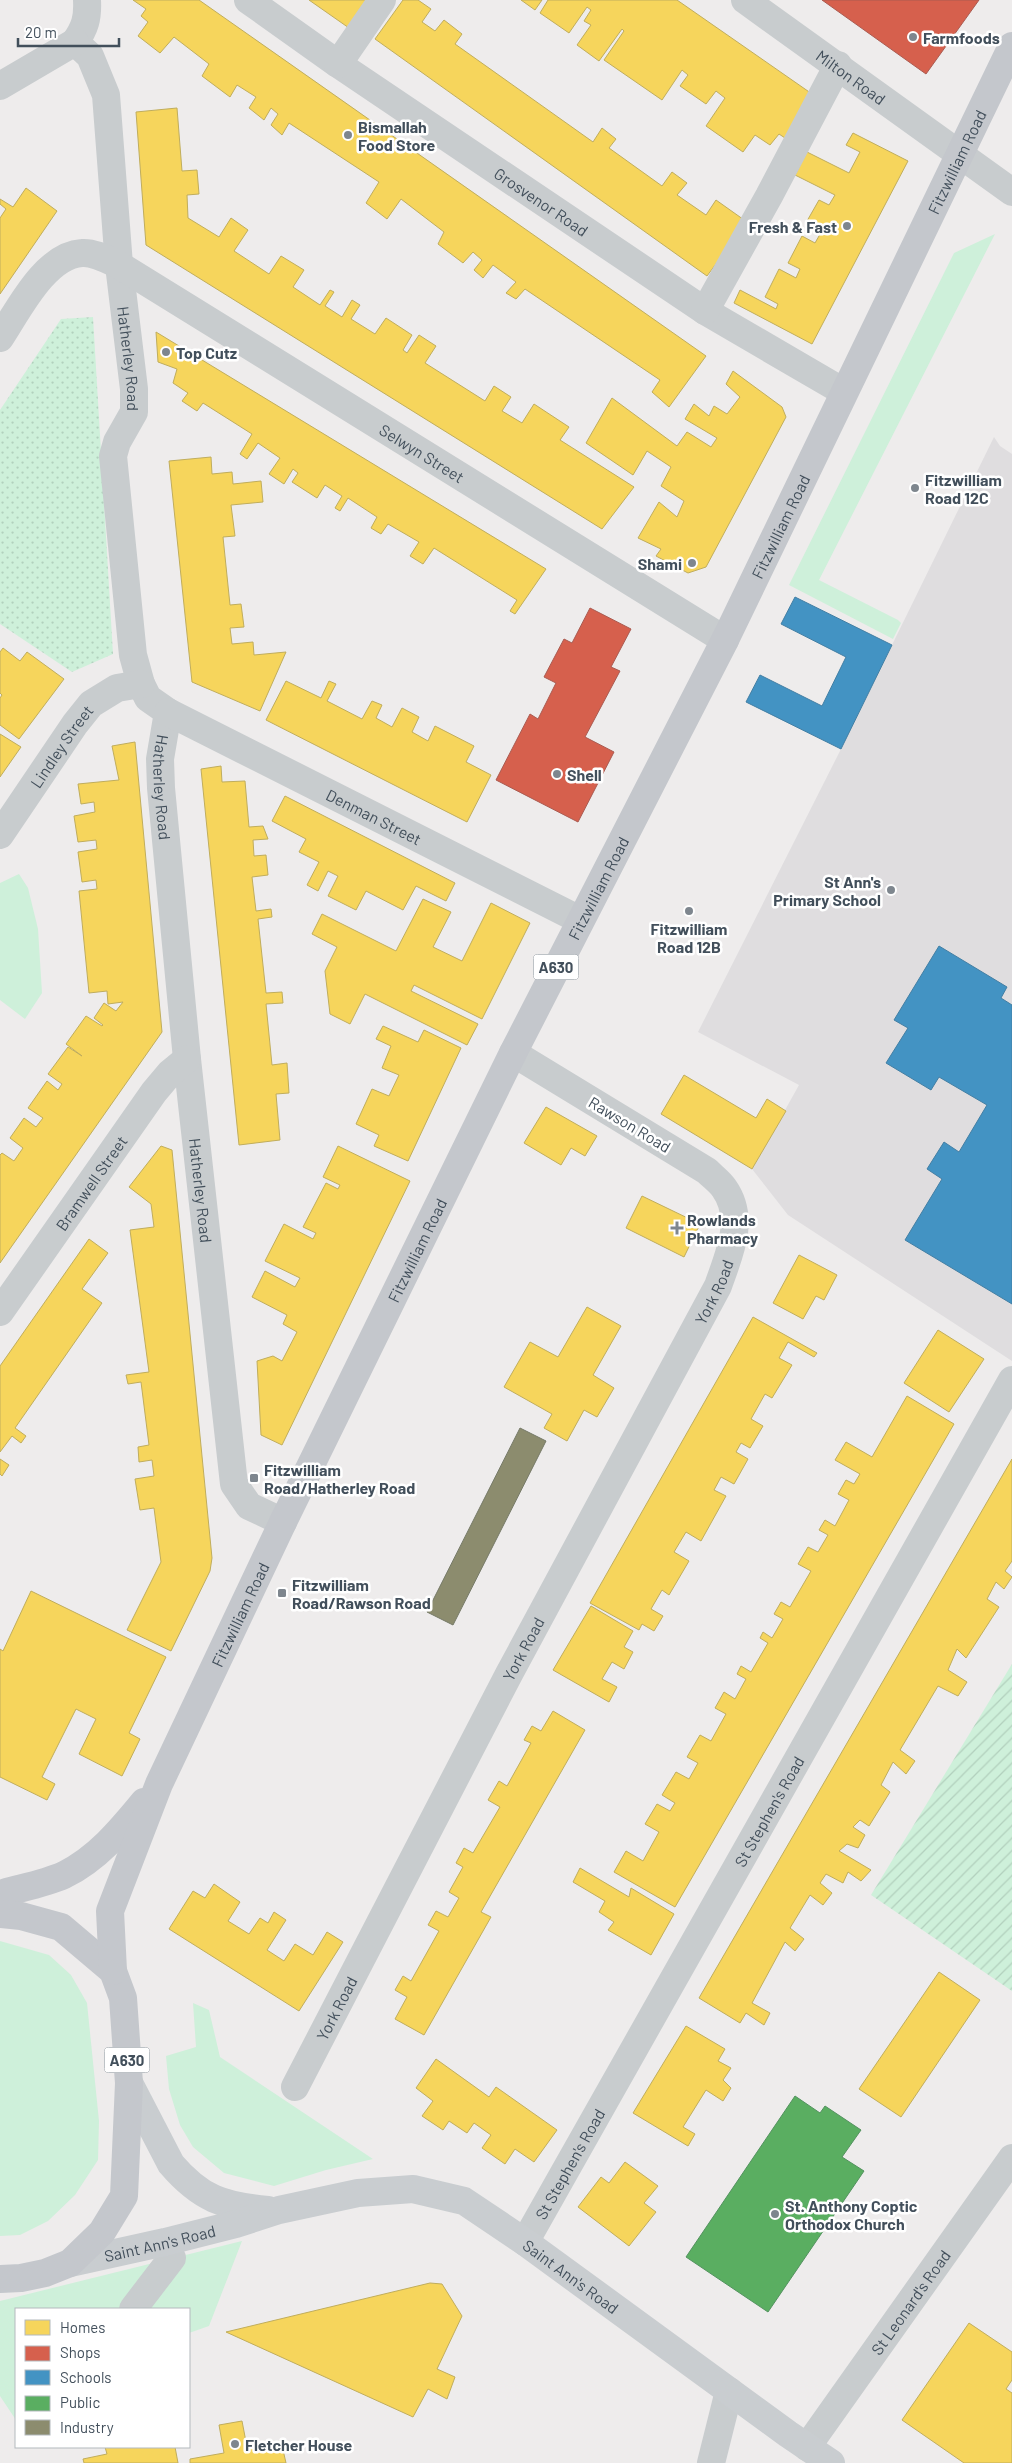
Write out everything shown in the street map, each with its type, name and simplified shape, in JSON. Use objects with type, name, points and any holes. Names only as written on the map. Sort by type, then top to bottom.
[{"type":"main road","name":"Fitzwilliam Road","points":[[113,1971],[110,1912],[159,1784],[283,1522],[580,920],[725,640],[1012,46]]},
{"type":"main road","name":"Fitzwilliam Road","points":[[0,1894],[63,1875],[89,1859],[117,1835],[159,1784]]},
{"type":"main road","name":"A630","points":[[0,1914],[21,1916],[61,1927],[113,1971],[123,1998],[129,2083],[124,2196],[102,2232],[70,2263],[45,2273],[21,2278],[0,2279]]},
{"type":"street","points":[[0,86],[74,42],[83,31],[88,17],[88,0]]},
{"type":"street","name":"Grosvenor Road","points":[[248,0],[338,64],[705,311],[844,392]]},
{"type":"street","points":[[338,64],[382,0]]},
{"type":"street","name":"Milton Road","points":[[745,0],[838,65],[1012,192]]},
{"type":"street","name":"Hatherley Road","points":[[74,42],[90,56],[106,95],[119,265],[134,389],[134,412],[117,442],[113,456],[134,655],[141,684],[148,698],[168,712],[160,759],[161,788],[187,1059],[234,1484],[249,1506],[283,1522]]},
{"type":"street","points":[[705,311],[769,196],[838,65]]},
{"type":"street","name":"Selwyn Street","points":[[0,338],[40,279],[54,264],[82,253],[97,256],[119,265],[725,640]]},
{"type":"street","name":"Lindley Street","points":[[0,835],[75,724],[91,704],[117,688],[141,684]]},
{"type":"street","name":"Denman Street","points":[[168,712],[580,920]]},
{"type":"street","name":"Rawson Road","points":[[513,1054],[707,1171],[724,1187],[734,1207]]},
{"type":"street","name":"Bramwell Street","points":[[0,1312],[154,1092],[170,1072],[187,1059]]},
{"type":"street","name":"York Road","points":[[295,2087],[509,1674],[718,1286],[735,1238],[734,1207]]},
{"type":"street","name":"St Stephen's Road","points":[[525,2242],[1012,1380]]},
{"type":"street","name":"Saint Ann's Road","points":[[129,2083],[171,2164],[180,2175],[207,2197],[235,2207],[279,2210]]},
{"type":"street","name":"St Leonard's Road","points":[[807,2447],[1012,2158]]},
{"type":"street","name":"Saint Ann's Road","points":[[70,2263],[172,2240],[236,2224],[279,2210],[358,2192],[413,2189],[464,2201],[525,2242],[831,2463]]},
{"type":"street","points":[[134,2308],[172,2258]]},
{"type":"street","points":[[711,2463],[729,2390]]},
{"type":"shaded area","name":"St Ann's Primary School","points":[[994,437],[1000,446],[1012,454],[1012,1361],[788,1215],[752,1169],[799,1085],[698,1032],[841,749]]},
{"type":"green space","points":[[995,234],[819,580],[898,620],[901,623],[893,639],[789,585],[954,253]]},
{"type":"green space","points":[[93,317],[113,654],[72,672],[0,624],[0,410],[61,319]]},
{"type":"green space","points":[[19,874],[28,888],[38,929],[42,993],[25,1019],[0,1000],[0,883]]},
{"type":"green space","points":[[1012,1664],[1012,1991],[871,1895]]},
{"type":"green space","points":[[0,1941],[49,1955],[71,1975],[87,2003],[99,2121],[98,2160],[75,2195],[48,2221],[20,2235],[0,2236]]},
{"type":"green space","points":[[193,2003],[209,2010],[220,2057],[373,2159],[326,2170],[274,2186],[224,2173],[193,2147],[180,2125],[169,2089],[166,2056],[196,2047]]},
{"type":"green space","points":[[242,2241],[209,2326],[190,2333],[190,2308],[15,2308],[15,2418],[0,2396],[0,2301]]},
{"type":"building: Homes","points":[[133,0],[199,0],[706,356],[669,407],[652,392],[660,380],[525,289],[516,299],[506,293],[516,282],[493,265],[483,278],[474,270],[482,260],[473,252],[463,263],[438,244],[444,232],[401,199],[387,219],[366,203],[379,182],[289,123],[282,135],[271,125],[278,114],[271,108],[264,120],[249,108],[256,97],[237,85],[230,97],[202,76],[209,64],[174,37],[160,53],[138,36],[148,22],[141,16],[146,9]]},
{"type":"building: Homes","points":[[309,0],[368,0],[349,28]]},
{"type":"building: Homes","points":[[403,0],[418,0],[431,9],[422,22],[435,31],[444,20],[462,34],[455,44],[593,142],[602,128],[616,139],[609,148],[662,186],[672,172],[687,183],[677,195],[706,215],[716,200],[747,222],[707,276],[375,39]]},
{"type":"building: Homes","points":[[521,0],[542,0],[535,10]]},
{"type":"building: Homes","points":[[548,0],[677,0],[815,96],[785,138],[779,134],[770,145],[755,135],[743,152],[706,126],[725,98],[716,91],[706,104],[680,86],[688,75],[682,70],[662,100],[604,60],[624,31],[622,29],[599,61],[577,45],[591,25],[584,21],[591,10],[587,7],[569,33],[540,13]]},
{"type":"building: Homes","points":[[177,108],[182,171],[197,170],[199,194],[187,195],[188,218],[219,237],[231,218],[248,230],[234,251],[269,274],[281,256],[304,270],[293,287],[320,305],[330,290],[334,292],[325,306],[342,317],[352,300],[360,305],[351,319],[375,334],[386,318],[412,335],[403,350],[407,353],[419,335],[436,346],[425,363],[485,401],[494,386],[511,397],[502,411],[522,423],[534,404],[569,427],[560,440],[634,487],[602,529],[146,245],[136,112]]},
{"type":"building: Homes","points":[[853,133],[908,161],[812,344],[734,303],[740,290],[776,309],[778,304],[765,297],[779,269],[796,278],[800,269],[788,263],[802,236],[815,243],[823,229],[807,221],[819,200],[829,205],[835,195],[795,175],[807,152],[849,173],[860,152],[846,145]]},
{"type":"building: Homes","points":[[26,188],[57,211],[0,294],[0,218],[6,209],[0,204],[0,199],[13,207]]},
{"type":"building: Homes","points":[[156,332],[546,569],[515,614],[510,611],[517,600],[434,548],[423,564],[410,556],[419,542],[388,524],[381,534],[371,528],[377,517],[348,498],[340,511],[335,508],[342,496],[325,485],[317,498],[292,482],[298,473],[293,469],[284,484],[269,474],[280,458],[258,443],[247,459],[240,454],[252,434],[203,403],[197,411],[182,401],[188,393],[173,383],[177,369],[158,362]]},
{"type":"building: Homes","points":[[733,371],[782,407],[786,417],[706,567],[688,573],[656,556],[661,549],[638,538],[659,502],[677,517],[684,501],[661,486],[671,467],[647,451],[633,475],[586,443],[612,398],[677,446],[687,432],[711,447],[717,438],[685,419],[694,404],[709,416],[714,406],[727,414],[740,397],[726,384]]},
{"type":"building: Homes","points":[[211,457],[212,474],[232,472],[233,484],[261,481],[263,502],[231,505],[235,536],[223,537],[230,605],[241,604],[244,627],[230,628],[232,644],[253,642],[254,655],[286,652],[260,711],[192,682],[169,461]]},
{"type":"building: Homes","points":[[3,648],[20,661],[27,652],[64,679],[19,739],[0,725],[0,698],[2,695],[0,693],[0,652]]},
{"type":"building: Homes","points":[[286,681],[321,698],[329,681],[336,684],[327,701],[362,719],[372,701],[382,705],[376,718],[392,727],[402,708],[419,717],[412,732],[428,741],[435,726],[474,746],[466,762],[491,775],[467,822],[266,720]]},
{"type":"building: Homes","points":[[0,734],[21,747],[0,777]]},
{"type":"building: Homes","points":[[135,742],[162,1032],[0,1263],[0,1155],[2,1153],[14,1161],[23,1148],[10,1138],[24,1118],[36,1127],[43,1118],[28,1108],[47,1081],[58,1090],[62,1084],[48,1074],[68,1047],[82,1056],[66,1044],[86,1016],[102,1026],[94,1018],[104,1003],[116,1011],[123,1002],[108,1004],[107,991],[89,993],[79,891],[97,889],[96,880],[82,882],[78,852],[97,849],[96,840],[78,842],[74,816],[95,812],[94,802],[81,804],[78,784],[119,780],[112,746]]},
{"type":"building: Homes","points":[[221,766],[222,782],[245,781],[249,827],[263,826],[268,839],[253,840],[254,856],[266,855],[268,875],[252,877],[256,911],[271,909],[272,917],[258,919],[266,993],[282,992],[283,1003],[266,1004],[272,1065],[287,1063],[289,1093],[276,1094],[280,1140],[239,1145],[201,769]]},
{"type":"building: Homes","points":[[285,796],[455,883],[446,901],[416,886],[403,910],[366,891],[356,910],[328,896],[338,876],[328,871],[318,891],[307,885],[319,862],[299,852],[306,839],[272,821]]},
{"type":"building: Homes","points":[[423,899],[451,912],[433,947],[462,961],[491,903],[530,923],[482,1019],[414,985],[411,991],[478,1024],[467,1045],[365,994],[350,1024],[330,1014],[325,971],[337,947],[312,934],[322,914],[396,951]]},
{"type":"building: Homes","points":[[383,1026],[418,1042],[424,1030],[461,1048],[408,1161],[374,1146],[379,1135],[356,1124],[372,1089],[389,1096],[399,1075],[382,1068],[391,1046],[376,1039]]},
{"type":"building: Homes","points":[[684,1075],[756,1118],[767,1099],[786,1111],[752,1169],[661,1114]]},
{"type":"building: Homes","points":[[546,1107],[597,1136],[585,1156],[571,1148],[561,1165],[524,1143]]},
{"type":"building: Homes","points":[[161,1146],[172,1150],[212,1558],[210,1571],[171,1651],[127,1630],[161,1562],[154,1508],[140,1510],[135,1479],[154,1476],[152,1460],[139,1462],[138,1447],[149,1445],[141,1382],[128,1384],[126,1375],[149,1372],[130,1230],[154,1227],[151,1204],[129,1187]]},
{"type":"building: Homes","points":[[338,1146],[410,1181],[282,1445],[261,1435],[257,1361],[273,1356],[282,1361],[297,1332],[283,1324],[287,1315],[252,1297],[265,1271],[295,1287],[300,1278],[265,1261],[284,1224],[313,1239],[316,1233],[303,1227],[326,1183],[338,1189],[340,1185],[323,1177]]},
{"type":"building: Homes","points":[[642,1196],[700,1224],[684,1257],[626,1228]]},
{"type":"building: Homes","points":[[89,1239],[108,1253],[82,1289],[102,1303],[15,1428],[26,1436],[21,1443],[12,1436],[0,1452],[0,1366]]},
{"type":"building: Homes","points":[[799,1255],[837,1275],[824,1300],[816,1296],[803,1319],[773,1303]]},
{"type":"building: Homes","points":[[587,1307],[621,1326],[593,1375],[614,1388],[597,1417],[584,1410],[567,1441],[544,1428],[552,1414],[504,1387],[530,1342],[558,1357]]},
{"type":"building: Homes","points":[[753,1317],[817,1353],[814,1357],[788,1342],[779,1358],[792,1365],[772,1398],[765,1394],[751,1419],[763,1426],[750,1448],[741,1443],[736,1452],[748,1459],[734,1484],[721,1477],[714,1490],[726,1496],[701,1541],[686,1532],[674,1552],[689,1561],[669,1595],[662,1590],[651,1609],[663,1616],[654,1631],[642,1624],[639,1630],[590,1603]]},
{"type":"building: Homes","points":[[938,1330],[984,1359],[949,1412],[904,1383]]},
{"type":"building: Homes","points":[[907,1396],[954,1424],[675,1907],[614,1872],[626,1851],[643,1861],[659,1832],[645,1824],[657,1804],[670,1811],[675,1803],[662,1795],[676,1772],[689,1779],[698,1763],[687,1757],[700,1735],[711,1741],[726,1714],[715,1708],[724,1692],[735,1699],[746,1679],[737,1674],[741,1666],[751,1672],[768,1643],[760,1638],[763,1632],[772,1638],[783,1619],[774,1614],[781,1602],[790,1607],[811,1571],[798,1564],[808,1547],[818,1552],[828,1535],[819,1530],[825,1520],[835,1526],[849,1500],[838,1494],[846,1480],[854,1484],[860,1474],[835,1460],[846,1442],[872,1457]]},
{"type":"building: Homes","points":[[0,1459],[9,1465],[2,1476],[0,1474]]},
{"type":"building: Homes","points":[[1012,1459],[1012,1561],[1005,1571],[1012,1577],[1004,1589],[996,1582],[987,1599],[999,1607],[966,1658],[957,1649],[948,1670],[967,1682],[958,1696],[938,1686],[900,1750],[915,1761],[906,1774],[893,1762],[881,1785],[890,1792],[869,1826],[860,1820],[853,1827],[865,1835],[858,1848],[847,1844],[839,1851],[871,1870],[861,1881],[848,1872],[843,1883],[826,1874],[820,1883],[832,1893],[823,1905],[810,1895],[790,1928],[804,1939],[795,1951],[785,1942],[752,2003],[770,2013],[764,2025],[746,2013],[740,2023],[699,1998]]},
{"type":"building: Homes","points":[[31,1591],[166,1657],[129,1733],[140,1739],[122,1776],[79,1754],[96,1719],[76,1709],[42,1777],[55,1784],[47,1800],[0,1777],[0,1649],[3,1651]]},
{"type":"building: Homes","points":[[591,1606],[633,1631],[624,1647],[633,1652],[624,1669],[612,1662],[602,1679],[617,1687],[609,1702],[553,1670]]},
{"type":"building: Homes","points":[[553,1711],[585,1730],[481,1912],[491,1917],[424,2035],[395,2019],[407,1997],[395,1990],[403,1976],[411,1981],[439,1931],[428,1925],[436,1911],[448,1917],[459,1898],[449,1892],[463,1867],[456,1863],[464,1848],[473,1853],[500,1807],[488,1800],[499,1781],[507,1786],[531,1743],[524,1740],[532,1726],[541,1731]]},
{"type":"building: Homes","points":[[580,1868],[629,1897],[631,1888],[674,1914],[651,1955],[608,1930],[614,1922],[599,1912],[605,1901],[573,1882]]},
{"type":"building: Homes","points":[[214,1884],[240,1902],[228,1921],[249,1934],[260,1918],[268,1923],[274,1912],[286,1920],[267,1950],[284,1961],[295,1944],[313,1955],[327,1932],[343,1942],[299,2011],[169,1929],[193,1891],[205,1898]]},
{"type":"building: Homes","points":[[939,1972],[980,2000],[901,2117],[859,2089]]},
{"type":"building: Homes","points":[[686,2026],[725,2049],[718,2061],[731,2068],[723,2080],[731,2088],[723,2101],[706,2090],[683,2127],[695,2134],[688,2146],[633,2113]]},
{"type":"building: Homes","points":[[436,2059],[489,2097],[496,2087],[557,2130],[534,2162],[515,2149],[505,2164],[482,2148],[491,2135],[474,2123],[467,2133],[449,2121],[443,2130],[422,2116],[433,2101],[416,2088]]},
{"type":"building: Homes","points":[[625,2162],[658,2186],[644,2203],[656,2212],[629,2246],[578,2207],[601,2177],[609,2183]]},
{"type":"building: Homes","points":[[430,2283],[442,2284],[462,2316],[437,2369],[455,2377],[447,2399],[428,2389],[413,2417],[226,2332]]},
{"type":"building: Homes","points":[[969,2323],[1012,2352],[1012,2380],[1006,2389],[1012,2393],[1012,2463],[964,2463],[902,2420]]},
{"type":"building: Homes","name":"Fletcher House","points":[[242,2421],[247,2447],[281,2441],[286,2463],[190,2463],[190,2459],[224,2453],[219,2425]]},
{"type":"building: Homes","points":[[105,2448],[175,2448],[178,2463],[84,2463],[83,2459],[107,2454]]},
{"type":"building: Shops","name":"Farmfoods","points":[[822,0],[979,0],[926,74]]},
{"type":"building: Shops","points":[[590,608],[631,629],[611,667],[620,671],[585,737],[614,752],[578,822],[496,780],[530,714],[538,719],[556,683],[544,677],[564,639],[572,643]]},
{"type":"building: Schools","points":[[795,597],[892,645],[841,749],[746,702],[760,675],[822,706],[846,657],[781,624]]},
{"type":"building: Schools","points":[[939,946],[1007,987],[1001,998],[1012,1005],[1012,1304],[905,1240],[942,1179],[927,1169],[944,1142],[959,1152],[987,1105],[939,1077],[931,1090],[886,1063],[908,1028],[894,1020]]},
{"type":"building: Public","name":"St. Anthony Coptic Orthodox Church","points":[[795,2096],[820,2113],[825,2106],[861,2130],[842,2157],[864,2171],[768,2312],[686,2257]]},
{"type":"building: Industry","points":[[520,1428],[546,1441],[453,1625],[427,1612]]},
{"type":"place","name":"Farmfoods","points":[[913,37]]},
{"type":"place","name":"Bismallah Food Store","points":[[348,135]]},
{"type":"place","name":"Fresh & Fast","points":[[847,226]]},
{"type":"place","name":"Top Cutz","points":[[166,352]]},
{"type":"place","name":"Fitzwilliam Road 12C","points":[[915,488]]},
{"type":"place","name":"Shami","points":[[692,563]]},
{"type":"place","name":"Shell","points":[[557,774]]},
{"type":"place","name":"St Ann's Primary School","points":[[891,890]]},
{"type":"place","name":"Fitzwilliam Road 12B","points":[[689,911]]},
{"type":"place","name":"Rowlands Pharmacy","points":[[677,1228]]},
{"type":"place","name":"Fitzwilliam Road/Hatherley Road","points":[[254,1478]]},
{"type":"place","name":"Fitzwilliam Road/Rawson Road","points":[[282,1593]]},
{"type":"place","name":"St. Anthony Coptic Orthodox Church","points":[[775,2214]]},
{"type":"place","name":"Fletcher House","points":[[235,2444]]}]
